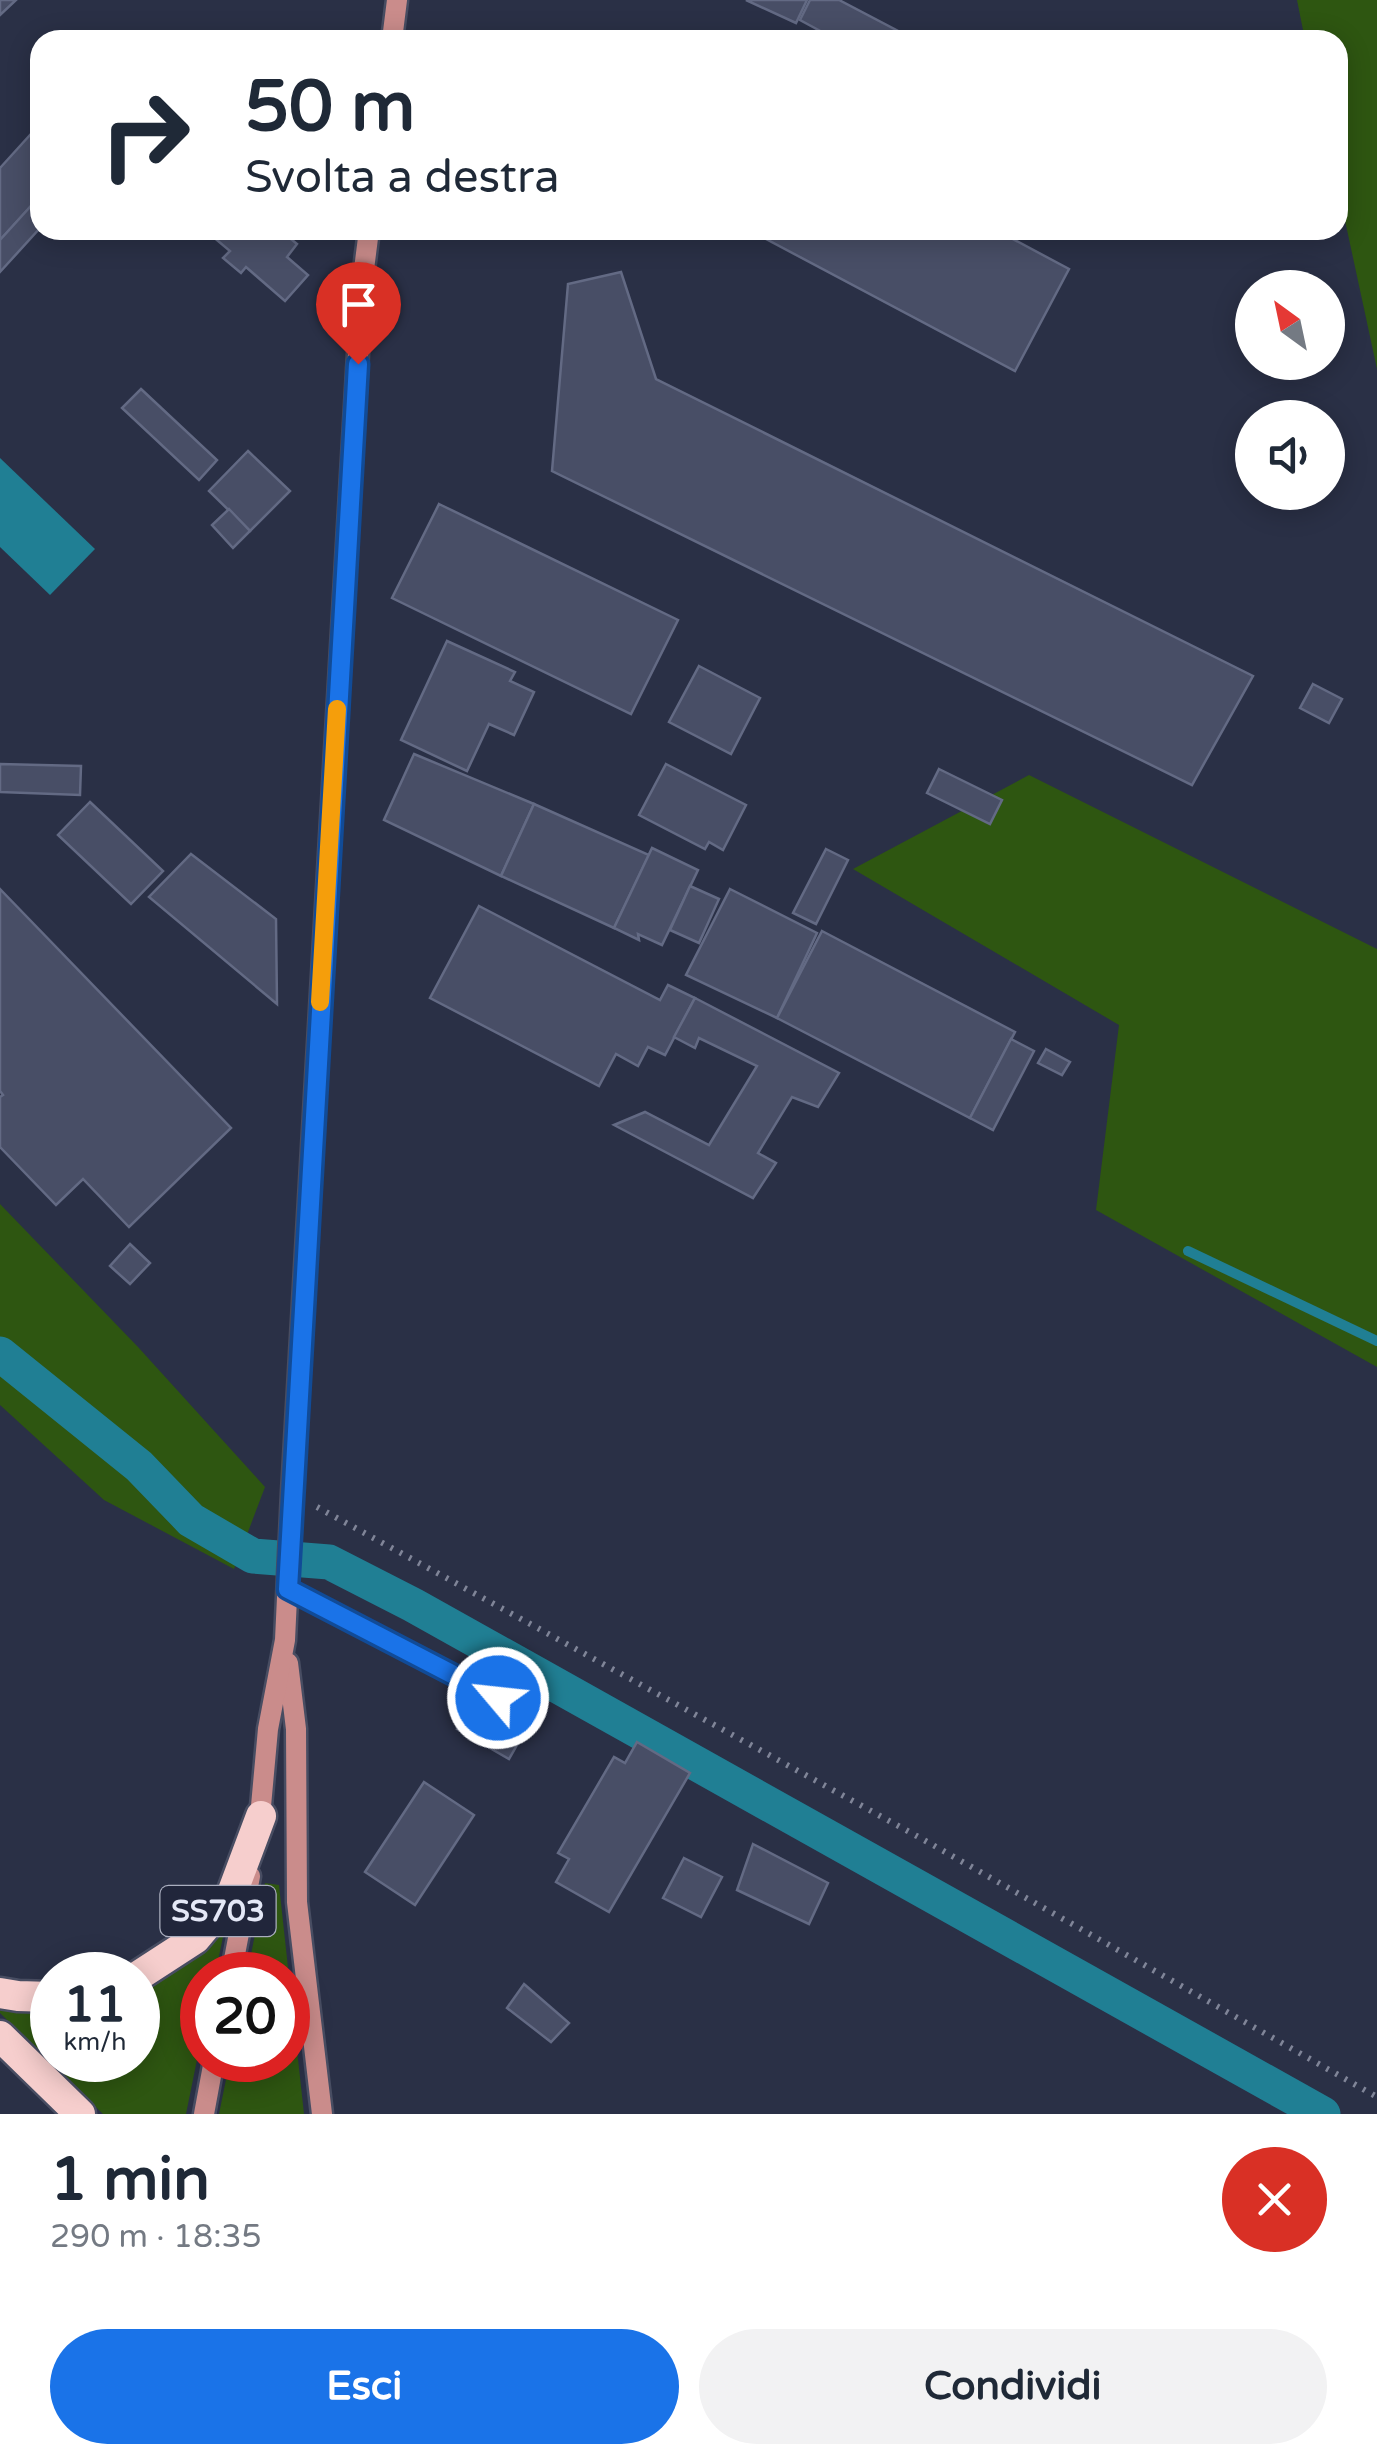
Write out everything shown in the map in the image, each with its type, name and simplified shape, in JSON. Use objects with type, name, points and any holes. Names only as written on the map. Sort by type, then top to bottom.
[{"type":"highway","name":"SS703","points":[[160,1962],[195,1939],[231,1896],[261,1816]]},
{"type":"highway","points":[[0,1993],[30,1996]]},
{"type":"highway","points":[[0,2036],[80,2114]]},
{"type":"street","points":[[393,30],[397,0]]},
{"type":"street","points":[[235,1952],[261,1816],[268,1729],[285,1640],[360,324],[368,240]]},
{"type":"street","points":[[285,1640],[296,1729],[296,1902],[322,2114]]},
{"type":"street","points":[[204,2114],[210,2082]]},
{"type":"lane","points":[[288,1581],[498,1698]]},
{"type":"path","points":[[292,1492],[924,1840],[1377,2097]]},
{"type":"green space","points":[[1297,0],[1377,0],[1377,369],[1348,234],[1348,30],[1303,30]]},
{"type":"green space","points":[[1029,775],[1377,949],[1377,1367],[1096,1210],[1119,1025],[853,869]]},
{"type":"green space","points":[[0,1204],[265,1487],[234,1569],[104,1500],[0,1405]]},
{"type":"green space","points":[[265,1883],[279,1885],[286,1952],[252,1952]]},
{"type":"green space","points":[[217,1930],[224,1932],[220,1952],[185,1952]]},
{"type":"green space","points":[[180,1956],[180,2082],[192,2082],[186,2114],[103,2114],[70,2082],[160,2082],[160,1970]]},
{"type":"green space","points":[[0,2001],[30,2003],[30,2042],[0,2013]]},
{"type":"green space","points":[[226,2082],[301,2082],[304,2114],[219,2114]]},
{"type":"water","points":[[0,458],[95,549],[50,595],[0,547]]},
{"type":"building","points":[[0,0],[16,0],[0,15]]},
{"type":"building","points":[[746,0],[807,0],[796,23]]},
{"type":"building","points":[[810,0],[839,0],[896,30],[818,30],[800,20]]},
{"type":"building","points":[[30,135],[30,207],[0,240],[0,168]]},
{"type":"building","points":[[30,207],[30,239],[0,272],[0,240]]},
{"type":"building","points":[[217,240],[292,240],[297,244],[287,257],[308,275],[285,301],[246,267],[241,273],[223,258],[230,251]]},
{"type":"building","points":[[768,240],[1015,240],[1069,269],[1015,371]]},
{"type":"building","points":[[621,272],[656,379],[1253,676],[1192,785],[552,471],[568,284]]},
{"type":"building","points":[[141,389],[217,460],[199,480],[122,408]]},
{"type":"building","points":[[248,451],[290,491],[250,531],[209,491]]},
{"type":"building","points":[[439,504],[678,620],[631,714],[392,598]]},
{"type":"building","points":[[229,509],[250,531],[233,548],[212,525]]},
{"type":"building","points":[[447,641],[515,672],[510,681],[534,692],[514,735],[489,724],[467,771],[401,740]]},
{"type":"building","points":[[699,666],[760,698],[731,754],[669,722]]},
{"type":"building","points":[[1313,684],[1342,699],[1329,723],[1300,708]]},
{"type":"building","points":[[414,754],[534,804],[501,876],[384,820]]},
{"type":"building","points":[[0,764],[81,766],[80,795],[0,792]]},
{"type":"building","points":[[666,764],[746,805],[723,850],[709,842],[705,849],[639,815]]},
{"type":"building","points":[[939,769],[1002,800],[990,824],[927,793]]},
{"type":"building","points":[[90,802],[163,871],[131,904],[58,835]]},
{"type":"building","points":[[534,804],[649,855],[614,928],[501,876]]},
{"type":"building","points":[[652,848],[698,870],[662,945],[614,928]]},
{"type":"building","points":[[826,849],[848,860],[816,924],[793,913]]},
{"type":"building","points":[[191,854],[276,919],[277,1004],[149,897]]},
{"type":"building","points":[[690,886],[719,899],[699,943],[670,930]]},
{"type":"building","points":[[0,889],[231,1128],[129,1227],[83,1179],[56,1205],[0,1147]]},
{"type":"building","points":[[730,889],[817,933],[777,1018],[686,975]]},
{"type":"building","points":[[479,906],[660,1000],[668,985],[695,998],[665,1055],[648,1047],[638,1066],[616,1054],[599,1086],[430,998]]},
{"type":"building","points":[[822,931],[1015,1032],[970,1118],[777,1018]]},
{"type":"building","points":[[695,998],[839,1073],[818,1107],[792,1097],[758,1153],[776,1163],[753,1198],[614,1125],[645,1112],[709,1145],[757,1066],[699,1038],[695,1048],[674,1037]]},
{"type":"building","points":[[1011,1039],[1034,1051],[993,1130],[970,1118]]},
{"type":"building","points":[[1046,1049],[1070,1062],[1062,1075],[1038,1063]]},
{"type":"building","points":[[130,1244],[150,1263],[130,1284],[110,1266]]},
{"type":"building","points":[[477,1694],[529,1724],[509,1759],[457,1729]]},
{"type":"building","points":[[637,1742],[690,1773],[609,1912],[556,1882],[569,1859],[558,1853],[614,1757],[625,1763]]},
{"type":"building","points":[[424,1782],[474,1815],[415,1905],[365,1872]]},
{"type":"building","points":[[753,1844],[828,1883],[809,1924],[737,1890]]},
{"type":"building","points":[[684,1858],[722,1877],[701,1917],[663,1898]]},
{"type":"building","points":[[524,1984],[569,2023],[551,2042],[507,2008]]},
{"type":"waterway","points":[[1188,1251],[1377,1341]]},
{"type":"waterway","points":[[0,1354],[139,1466],[191,1520],[253,1556],[329,1562],[413,1605],[1323,2114]]},
{"type":"slow traffic","points":[[320,1002],[337,709]]},
{"type":"route","points":[[358,364],[288,1589],[498,1698]]}]
